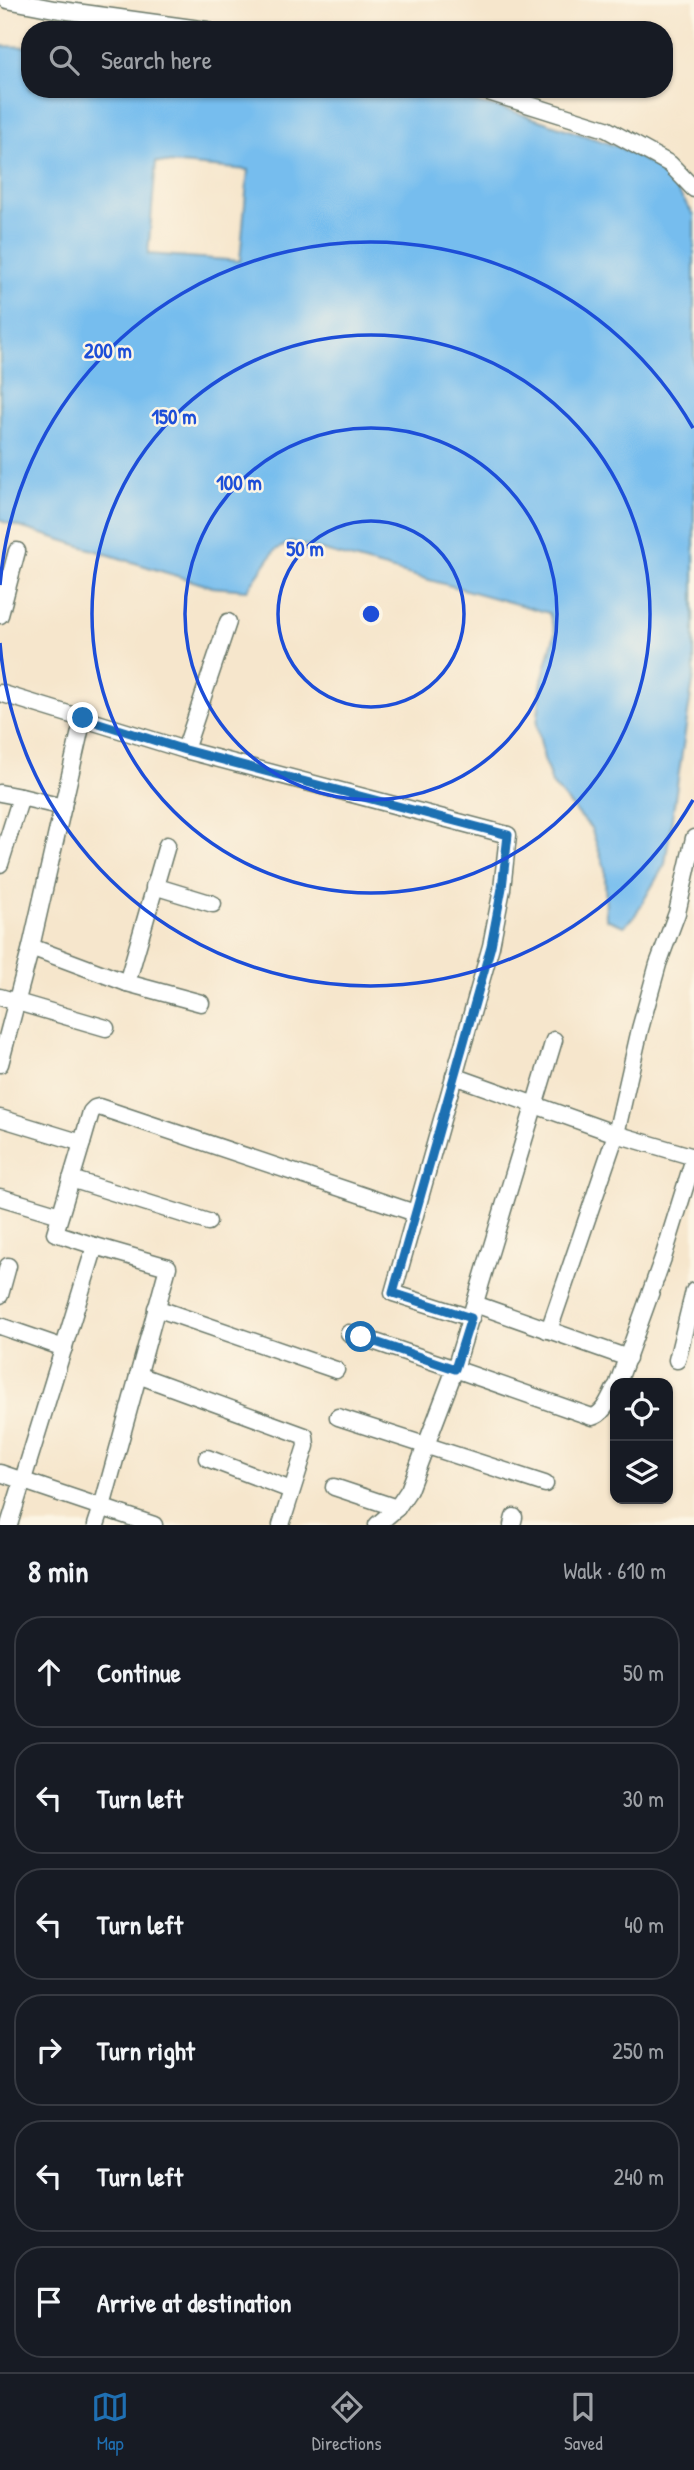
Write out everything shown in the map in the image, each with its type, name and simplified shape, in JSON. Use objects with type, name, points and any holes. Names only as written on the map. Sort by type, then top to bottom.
[{"type":"street","points":[[7,0],[141,21]]},
{"type":"street","points":[[508,98],[606,129],[670,164],[694,189]]},
{"type":"street","points":[[0,615],[4,584],[17,551]]},
{"type":"street","points":[[185,750],[228,622]]},
{"type":"street","points":[[0,693],[185,750],[508,835],[491,946],[393,1293],[548,1330],[628,1359]]},
{"type":"street","points":[[0,1064],[3,1037],[31,947],[83,718]]},
{"type":"street","points":[[0,793],[63,807]]},
{"type":"street","points":[[0,864],[21,797]]},
{"type":"street","points":[[548,1330],[616,1134],[640,1029],[658,964],[677,913],[694,838]]},
{"type":"street","points":[[127,983],[167,845]]},
{"type":"street","points":[[155,886],[213,904]]},
{"type":"street","points":[[31,947],[127,983],[201,1003]]},
{"type":"street","points":[[0,997],[106,1028]]},
{"type":"street","points":[[377,1525],[397,1508],[409,1490],[455,1369],[554,1040]]},
{"type":"street","points":[[454,1076],[616,1134],[694,1157],[620,1378]]},
{"type":"street","points":[[96,1525],[168,1267],[54,1233],[91,1112],[95,1108],[99,1107],[415,1213]]},
{"type":"street","points":[[0,1118],[82,1143]]},
{"type":"street","points":[[71,1179],[208,1222]]},
{"type":"street","points":[[0,1197],[60,1215]]},
{"type":"street","points":[[9,1525],[95,1246]]},
{"type":"street","points":[[0,1295],[8,1266]]},
{"type":"street","points":[[677,1360],[694,1291]]},
{"type":"street","points":[[156,1308],[336,1370]]},
{"type":"street","points":[[0,1326],[64,1348]]},
{"type":"street","points":[[349,1334],[592,1417],[598,1416],[610,1397]]},
{"type":"street","points":[[138,1375],[303,1434],[306,1446],[281,1525]]},
{"type":"street","points":[[338,1417],[545,1484]]},
{"type":"street","points":[[206,1458],[291,1490]]},
{"type":"street","points":[[0,1473],[154,1525]]},
{"type":"street","points":[[334,1487],[397,1508]]},
{"type":"water","points":[[0,46],[21,47],[21,98],[456,98],[512,111],[619,147],[652,165],[672,183],[694,215],[694,674],[665,864],[634,917],[624,926],[606,919],[605,869],[591,828],[552,784],[544,759],[537,725],[542,680],[555,633],[549,613],[292,542],[275,550],[247,590],[212,587],[0,519]],"holes":[[[156,162],[248,170],[240,261],[148,254]]]},
{"type":"route","points":[[83,718],[185,750],[508,835],[491,946],[393,1293],[471,1318],[455,1369],[361,1337]]}]
